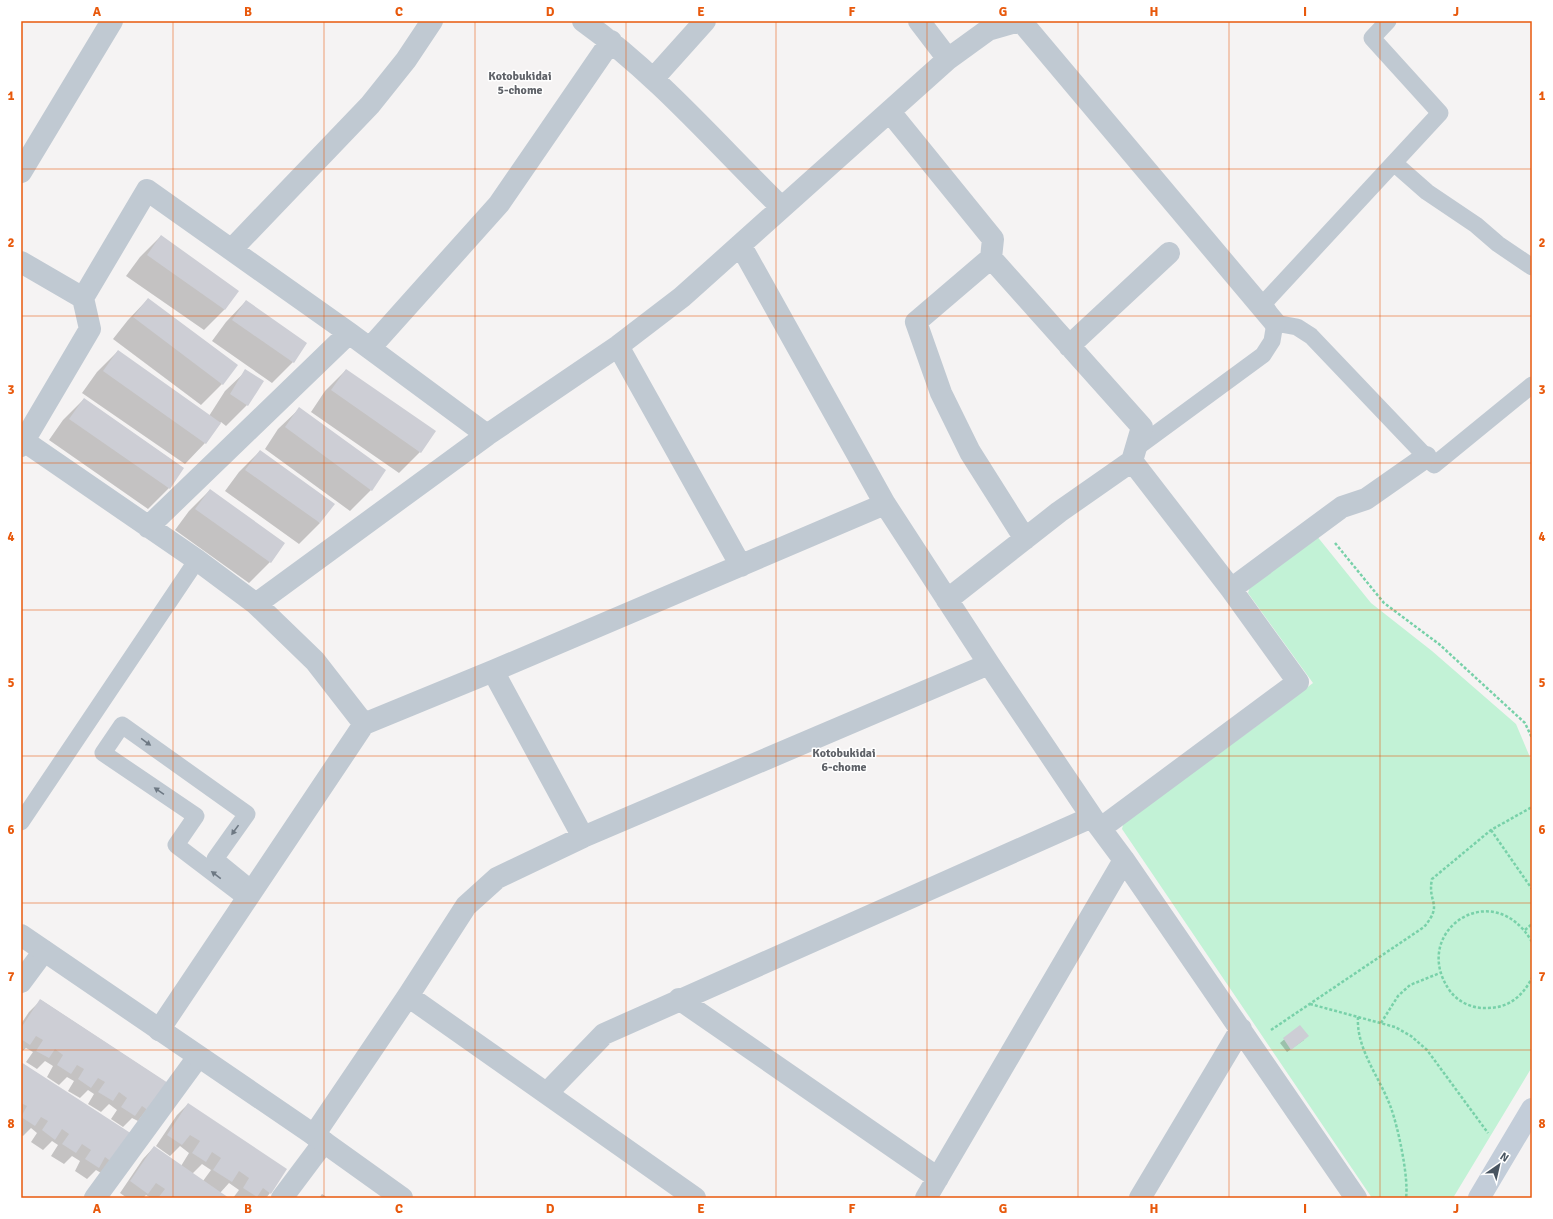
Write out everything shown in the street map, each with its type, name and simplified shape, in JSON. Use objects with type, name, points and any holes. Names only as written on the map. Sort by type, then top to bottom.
[{"type":"main road","points":[[1479,1198],[1532,1109]]},
{"type":"street","points":[[21,172],[112,21]]},
{"type":"street","points":[[232,249],[370,105],[406,60],[432,21]]},
{"type":"street","points":[[583,21],[611,41],[653,79],[781,208]]},
{"type":"street","points":[[653,79],[705,21]]},
{"type":"street","points":[[919,21],[948,59]]},
{"type":"street","points":[[256,604],[487,435],[618,346],[682,297],[741,246],[781,208],[948,59],[988,30],[1020,21],[1275,323]]},
{"type":"street","points":[[370,348],[499,204],[611,41]]},
{"type":"street","points":[[890,112],[993,239],[991,258],[916,322],[941,393],[970,452],[1025,539]]},
{"type":"street","points":[[364,724],[315,661],[256,604],[148,526],[23,444],[90,329],[83,298],[147,190],[370,348],[487,435]]},
{"type":"street","points":[[741,246],[885,504],[989,664],[1096,823],[1124,860],[1246,1036],[1355,1198]]},
{"type":"street","points":[[1069,346],[1169,253]]},
{"type":"street","points":[[947,600],[1134,455],[1142,427],[991,258]]},
{"type":"street","points":[[21,262],[83,298]]},
{"type":"street","points":[[148,526],[349,333]]},
{"type":"street","points":[[618,346],[741,566]]},
{"type":"street","points":[[547,1093],[604,1034],[679,999],[1096,823],[1298,682],[1134,455]]},
{"type":"street","points":[[1231,589],[1342,508],[1366,499],[1426,457]]},
{"type":"street","points":[[159,1030],[364,724],[493,671],[885,504]]},
{"type":"street","points":[[282,1198],[466,906],[497,878],[583,837],[989,664]]},
{"type":"street","points":[[493,671],[583,837]]},
{"type":"street","points":[[926,1198],[1124,860]]},
{"type":"street","points":[[21,935],[319,1138],[402,1198]]},
{"type":"street","points":[[21,982],[44,951]]},
{"type":"street","points":[[408,996],[695,1198]]},
{"type":"street","points":[[679,999],[938,1178]]},
{"type":"street","points":[[1140,1198],[1246,1036]]},
{"type":"street","points":[[95,1198],[198,1057]]},
{"type":"lane","points":[[1134,455],[1263,355],[1272,341],[1275,323],[1264,303],[1440,113],[1372,38],[1388,21]]},
{"type":"lane","points":[[1394,163],[1427,192],[1476,225],[1498,244],[1532,267]]},
{"type":"lane","points":[[1275,323],[1297,327],[1311,336],[1434,465],[1532,385]]},
{"type":"lane","points":[[21,822],[197,560]]},
{"type":"lane","points":[[122,725],[247,814],[215,859],[250,894],[176,845],[196,816],[103,752],[122,725]]},
{"type":"path","points":[[1319,524],[1384,603],[1439,644],[1525,723],[1532,738]]},
{"type":"path","points":[[1246,1036],[1310,1004],[1424,927],[1432,917],[1435,908],[1430,888],[1432,879],[1491,830],[1532,807]]},
{"type":"path","points":[[1491,830],[1532,890]]},
{"type":"path","points":[[1532,942],[1525,930],[1513,919],[1499,913],[1483,911],[1468,915],[1454,924],[1444,936],[1439,950],[1438,966],[1443,981],[1452,994],[1465,1004],[1481,1008],[1497,1008],[1513,1002],[1525,991],[1532,978]]},
{"type":"path","points":[[1525,930],[1532,924]]},
{"type":"path","points":[[1381,1023],[1398,996],[1410,985],[1440,973]]},
{"type":"path","points":[[1310,1004],[1395,1027],[1411,1036],[1427,1050],[1490,1136]]},
{"type":"path","points":[[1358,1017],[1358,1026],[1372,1071],[1391,1107],[1404,1162],[1406,1198]]},
{"type":"green space","points":[[1316,535],[1371,603],[1432,651],[1516,724],[1532,762],[1532,1067],[1453,1198],[1372,1198],[1122,829],[1124,821],[1254,728],[1313,683],[1248,593],[1251,583]]},
{"type":"building","points":[[161,235],[239,291],[225,310],[147,255]]},
{"type":"building","points":[[148,298],[238,365],[223,385],[133,317]]},
{"type":"building","points":[[246,300],[307,343],[294,363],[232,320]]},
{"type":"building","points":[[118,350],[221,423],[206,444],[103,371]]},
{"type":"building","points":[[245,369],[264,381],[248,406],[230,394]]},
{"type":"building","points":[[346,369],[436,431],[421,453],[331,390]]},
{"type":"building","points":[[84,398],[184,468],[170,489],[69,419]]},
{"type":"building","points":[[299,407],[386,470],[372,491],[285,427]]},
{"type":"building","points":[[260,450],[335,504],[320,523],[245,470]]},
{"type":"building","points":[[210,489],[285,543],[271,563],[195,509]]},
{"type":"building","points":[[40,999],[168,1083],[149,1111],[142,1106],[135,1116],[121,1107],[127,1098],[119,1092],[113,1101],[98,1092],[105,1082],[98,1078],[91,1088],[78,1079],[84,1069],[77,1065],[71,1074],[57,1065],[63,1055],[55,1049],[49,1058],[36,1051],[43,1040],[36,1036],[30,1045],[21,1039],[21,1028]]},
{"type":"building","points":[[1300,1025],[1309,1036],[1291,1050],[1283,1038]]},
{"type":"building","points":[[21,1062],[132,1134],[113,1163],[105,1157],[99,1168],[85,1159],[91,1150],[82,1144],[76,1153],[62,1144],[69,1134],[62,1129],[55,1140],[42,1130],[48,1121],[41,1117],[35,1126],[21,1117],[27,1106],[21,1103]]},
{"type":"building","points":[[188,1103],[287,1169],[271,1194],[263,1188],[257,1197],[243,1188],[249,1178],[239,1171],[232,1182],[213,1170],[221,1158],[212,1152],[206,1162],[192,1153],[200,1141],[190,1135],[182,1145],[167,1135]]},
{"type":"building","points":[[154,1146],[229,1198],[158,1198],[165,1189],[156,1183],[148,1194],[130,1181]]},
{"type":"district","name":"Kotobukidai 5-chome","points":[[520,83]]},
{"type":"district","name":"Kotobukidai 6-chome","points":[[844,760]]}]
